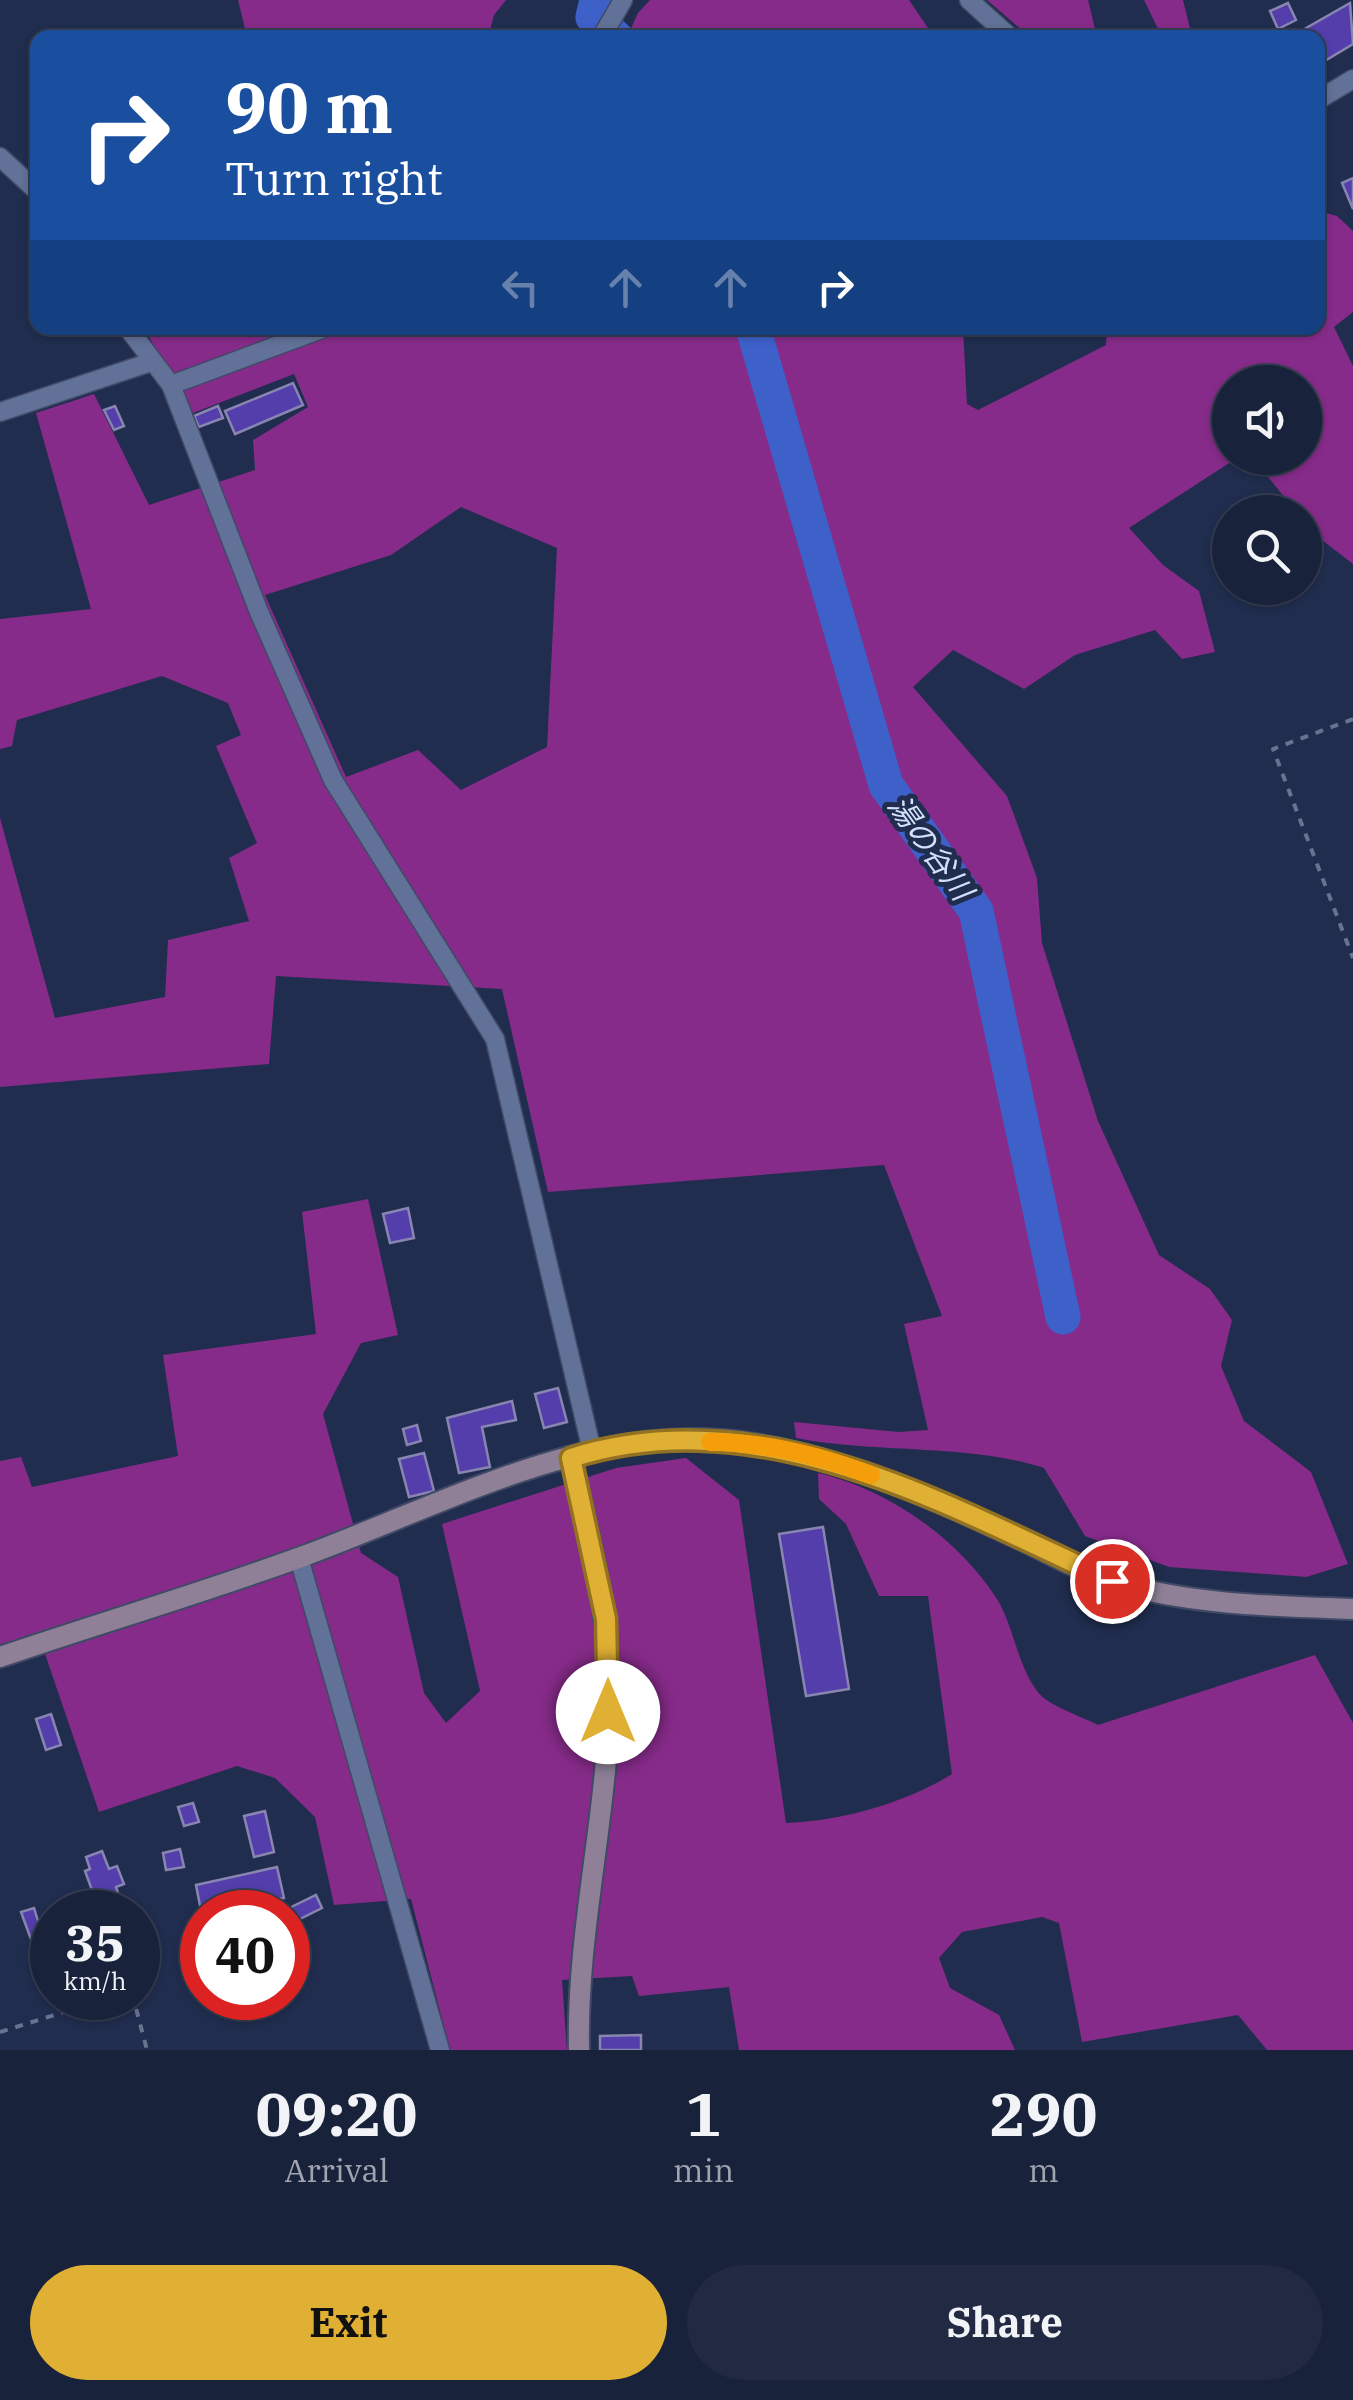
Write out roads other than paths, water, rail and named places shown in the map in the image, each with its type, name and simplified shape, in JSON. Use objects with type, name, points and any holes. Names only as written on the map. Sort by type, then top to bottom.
[{"type":"street","points":[[969,0],[1001,30]]},
{"type":"street","points":[[606,30],[620,5]]},
{"type":"street","points":[[1325,96],[1353,80]]},
{"type":"street","points":[[0,157],[30,185]]},
{"type":"street","points":[[133,335],[170,385],[259,612],[334,780],[495,1040],[592,1451]]},
{"type":"street","points":[[170,385],[305,335]]},
{"type":"street","points":[[0,412],[151,362]]},
{"type":"street","points":[[0,1657],[299,1558],[592,1451],[666,1442],[744,1442],[812,1455],[969,1515],[1112,1581],[1222,1604],[1353,1609]]},
{"type":"street","points":[[571,1458],[606,1619],[609,1680],[607,1744],[583,1946],[579,2050]]},
{"type":"street","points":[[299,1558],[440,2050]]},
{"type":"waterway","name":"湯の谷川","points":[[597,0],[593,17],[607,30]]},
{"type":"waterway","name":"湯の谷川","points":[[755,335],[886,785],[976,911],[1063,1317]]}]
